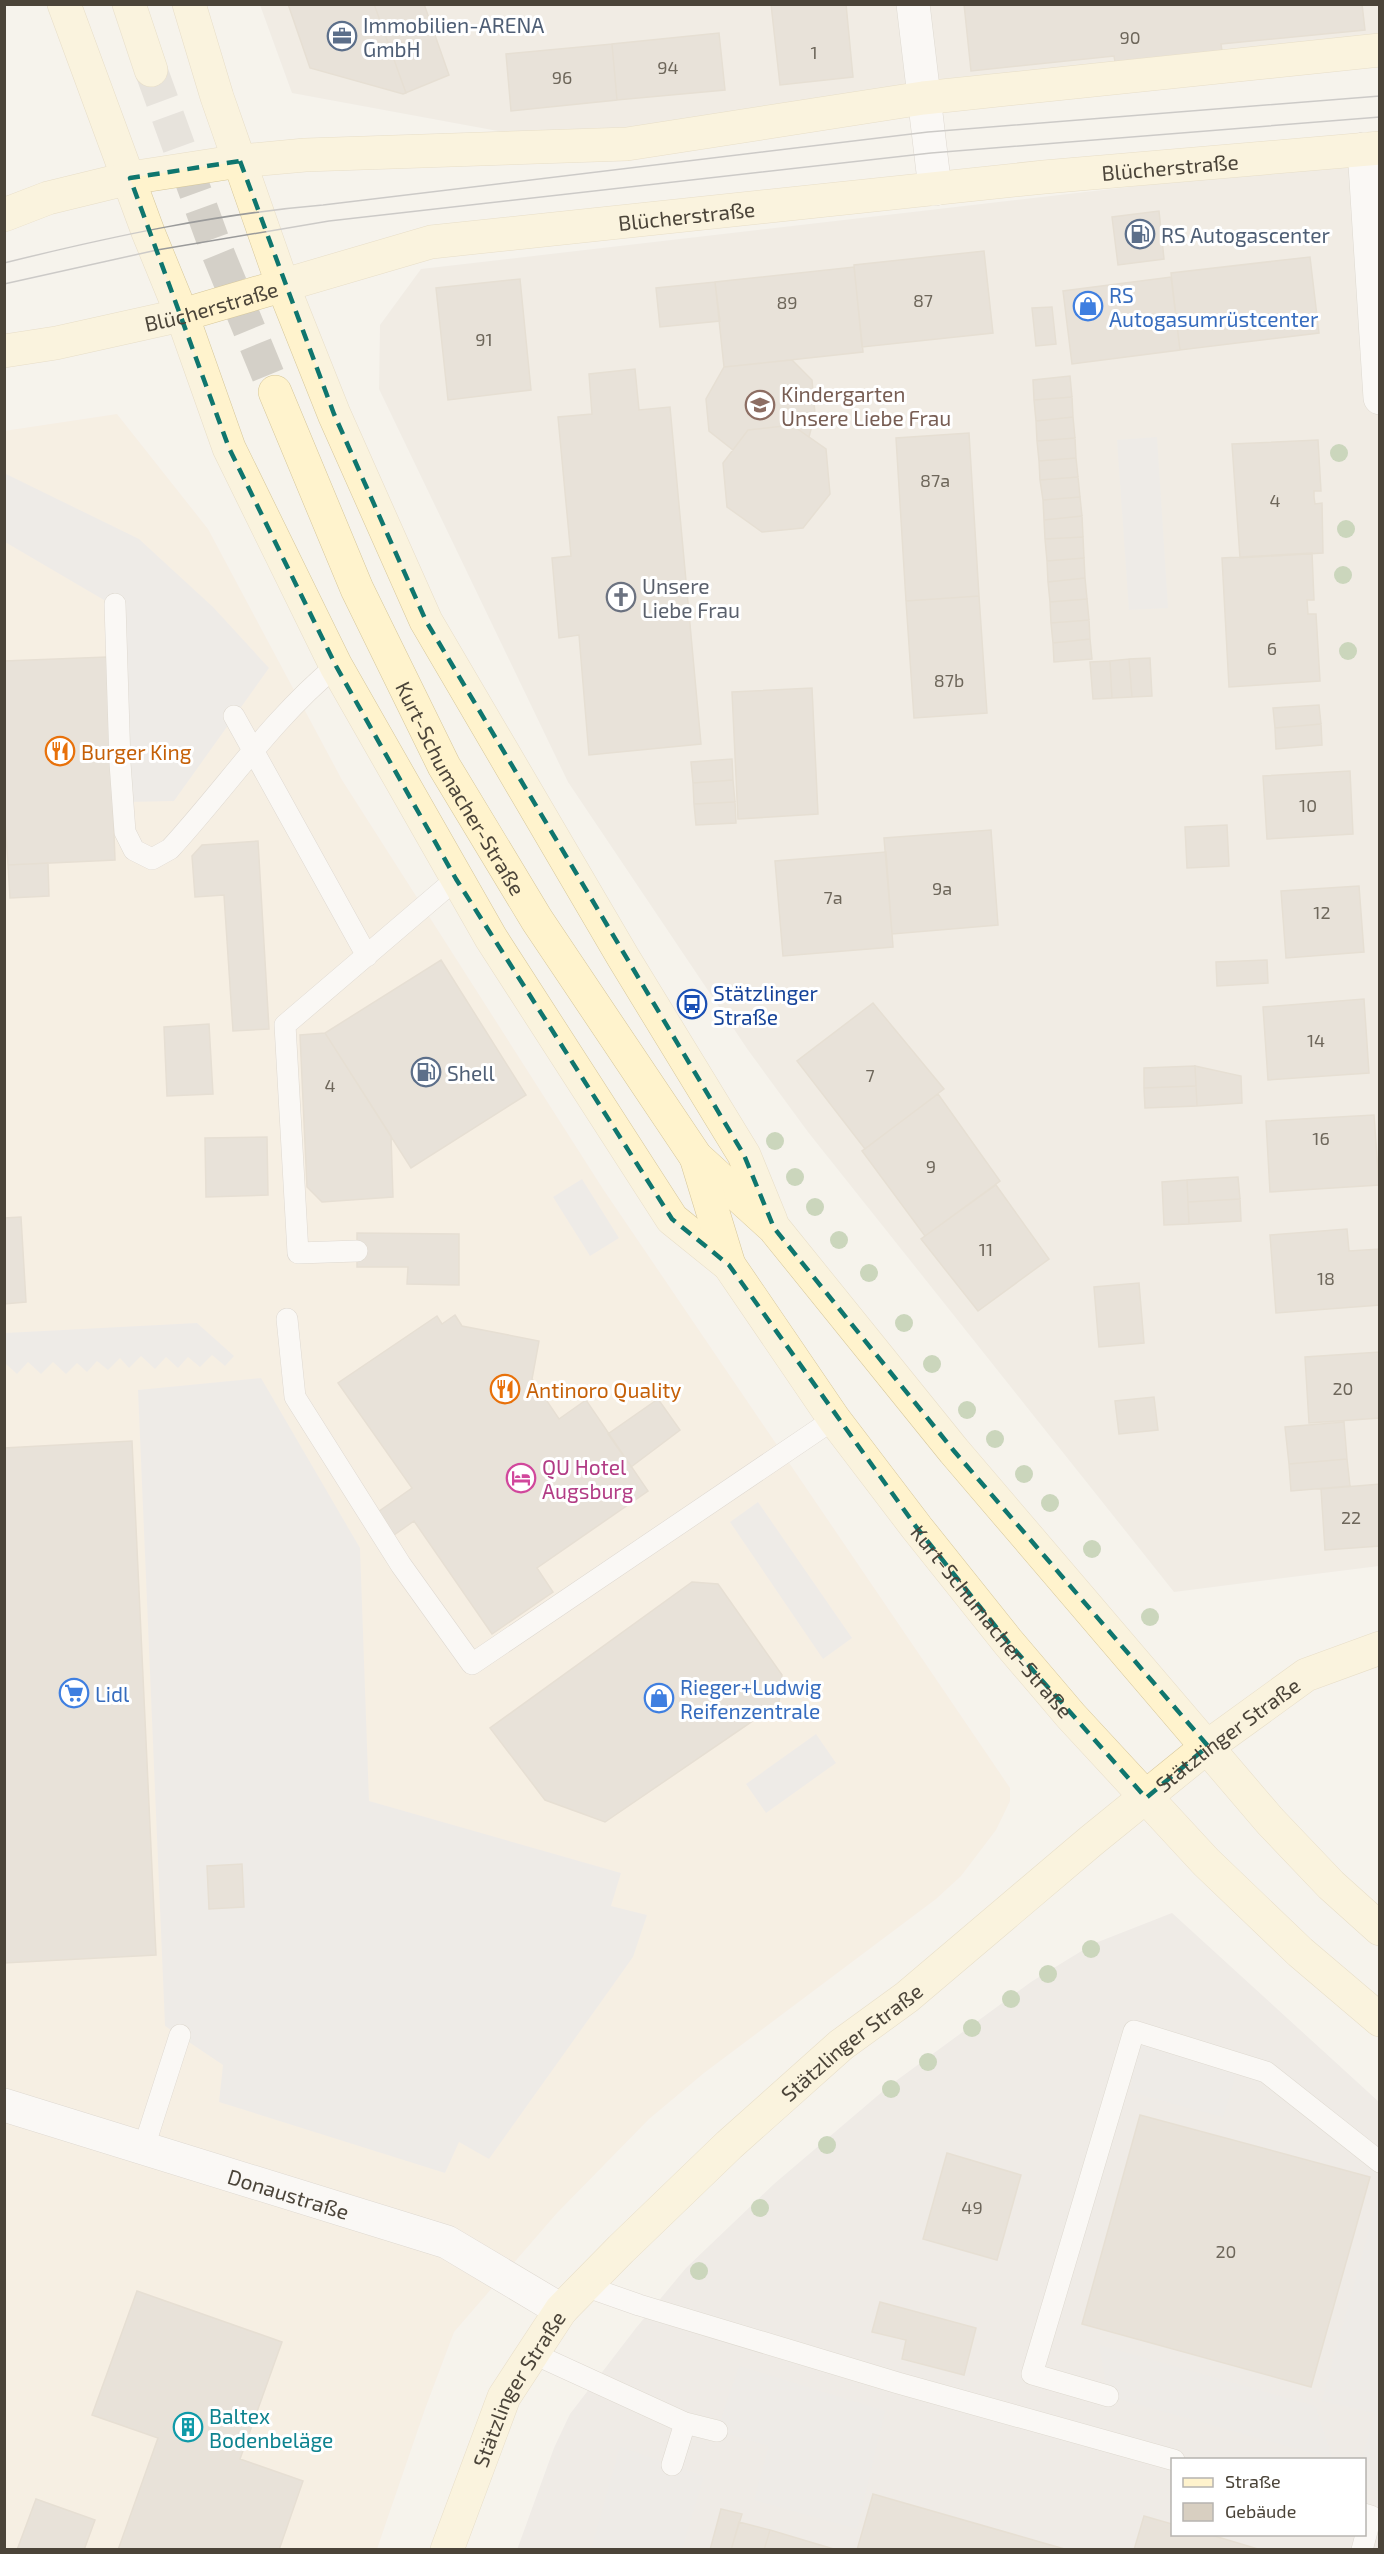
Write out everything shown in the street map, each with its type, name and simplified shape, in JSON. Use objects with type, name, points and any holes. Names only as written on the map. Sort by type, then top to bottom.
[{"type":"main road","points":[[64,4],[148,232],[182,315],[229,448],[336,666],[491,938],[672,1218],[729,1265]]},
{"type":"main road","points":[[129,4],[151,70]]},
{"type":"main road","points":[[189,4],[283,286],[334,414],[426,621],[623,957],[744,1155],[774,1228]]},
{"type":"main road","points":[[4,215],[48,198],[130,178],[240,161],[305,154],[627,144],[923,98],[1380,50]]},
{"type":"main road","name":"Blücherstraße","points":[[4,351],[56,343],[182,315],[431,242],[1044,177],[1372,148]]},
{"type":"main road","name":"Kurt-Schumacher-Straße","points":[[275,392],[357,589],[444,766],[537,920],[696,1157],[774,1228],[954,1451],[1277,1828],[1330,1885],[1380,1929]]},
{"type":"main road","name":"Kurt-Schumacher-Straße","points":[[696,1157],[729,1265],[834,1419],[917,1528],[1008,1642],[1206,1862],[1268,1922],[1380,2020]]},
{"type":"main road","name":"Stätzlinger Straße","points":[[447,2550],[504,2397],[561,2310],[729,2145],[841,2045],[907,1997],[1091,1841],[1208,1746],[1306,1675],[1380,1647]]},
{"type":"street","points":[[913,4],[935,189]]},
{"type":"street","points":[[1372,148],[1380,398]]},
{"type":"street","name":"Donaustraße","points":[[4,2105],[447,2242],[561,2310]]},
{"type":"lane","points":[[115,604],[120,763],[125,832],[134,850],[152,859],[170,849],[307,689],[336,666]]},
{"type":"lane","points":[[234,716],[368,956]]},
{"type":"lane","points":[[357,1251],[298,1253],[285,1025],[456,879]]},
{"type":"lane","points":[[287,1319],[295,1397],[401,1565],[472,1664],[834,1419]]},
{"type":"lane","points":[[1108,2396],[1032,2374],[1134,2031],[1266,2072],[1380,2162]]},
{"type":"lane","points":[[144,2147],[180,2034]]},
{"type":"lane","points":[[585,2286],[639,2305],[898,2383],[1171,2459]]},
{"type":"lane","points":[[532,2354],[685,2423],[717,2432]]},
{"type":"lane","points":[[672,2465],[685,2423]]},
{"type":"lane","points":[[1362,2550],[1372,2516]]},
{"type":"highlighted area","points":[[240,161],[334,414],[426,621],[744,1155],[774,1228],[954,1451],[1208,1746],[1146,1798],[1008,1642],[917,1528],[729,1265],[672,1219],[456,879],[336,666],[229,448],[130,178]]},
{"type":"shaded area","points":[[260,5],[1379,5],[1379,62],[563,143],[292,93]]},
{"type":"shaded area","points":[[1379,158],[1379,1566],[1174,1592],[808,1132],[748,1050],[568,782],[379,389],[380,325],[421,269]]},
{"type":"shaded area","points":[[117,414],[208,529],[342,780],[603,1189],[1010,1788],[1010,1801],[996,1830],[961,1876],[936,1899],[704,2073],[649,2119],[557,2213],[454,2332],[377,2549],[5,2549],[4,431]]},
{"type":"shaded area","points":[[1157,437],[1168,608],[1129,610],[1117,440]]},
{"type":"shaded area","name":"Burger King","points":[[4,473],[139,539],[213,607],[269,668],[174,801],[128,802],[121,610],[5,542]]},
{"type":"shaded area","points":[[582,1179],[619,1238],[590,1256],[553,1197]]},
{"type":"shaded area","points":[[197,1323],[234,1356],[225,1366],[212,1355],[200,1367],[188,1357],[178,1368],[166,1357],[155,1369],[141,1356],[129,1368],[120,1358],[108,1370],[97,1361],[87,1372],[77,1363],[66,1374],[53,1362],[41,1374],[28,1362],[17,1374],[6,1364],[5,1366],[5,1333]]},
{"type":"shaded area","points":[[261,1378],[360,1548],[369,1801],[621,1873],[611,1906],[647,1915],[633,1957],[489,2159],[459,2142],[445,2173],[219,2102],[223,2065],[165,2026],[138,1390]]},
{"type":"shaded area","points":[[758,1502],[852,1638],[823,1659],[730,1522]]},
{"type":"shaded area","points":[[816,1734],[836,1763],[766,1813],[746,1784]]},
{"type":"shaded area","points":[[1172,1913],[1379,2102],[1379,2549],[517,2550],[554,2448],[570,2414],[636,2328],[686,2268],[774,2184],[889,2086],[1031,1982],[1093,1944]]},
{"type":"shaded area","points":[[1140,2033],[1239,2063],[1223,2117],[1130,2092]]},
{"type":"shaded area","points":[[1379,2194],[1379,2491],[1366,2487],[1366,2458],[1362,2458],[1375,2413],[1322,2401]]},
{"type":"shaded area","points":[[1099,2345],[1315,2406],[1333,2458],[1329,2458],[1108,2396]]},
{"type":"shaded area","points":[[739,2366],[885,2411],[857,2529],[754,2500],[769,2446],[717,2431]]},
{"type":"shaded area","points":[[620,2447],[704,2476],[682,2549],[591,2550]]},
{"type":"building","name":"Immobilien-ARENA GmbH","points":[[288,4],[424,4],[449,75],[403,94],[310,68]]},
{"type":"building","name":"Immobilien-ARENA GmbH","points":[[288,4],[374,4],[406,93],[310,68]]},
{"type":"building","points":[[771,4],[846,4],[853,77],[780,85]]},
{"type":"building","points":[[964,4],[1362,4],[1365,30],[1221,44],[1222,51],[1115,62],[1114,56],[971,71]]},
{"type":"building","points":[[719,33],[725,90],[617,100],[612,44]]},
{"type":"building","points":[[612,44],[617,100],[511,111],[506,54]]},
{"type":"building","points":[[1159,211],[1164,259],[1118,265],[1112,217]]},
{"type":"building","points":[[984,251],[993,333],[862,347],[854,265]]},
{"type":"building","points":[[1310,257],[1319,333],[1180,350],[1171,273]]},
{"type":"building","points":[[854,267],[863,352],[724,367],[715,282]]},
{"type":"building","points":[[1171,277],[1180,350],[1072,364],[1063,291]]},
{"type":"building","points":[[520,279],[531,390],[448,400],[436,288]]},
{"type":"building","points":[[715,282],[720,321],[660,327],[656,288]]},
{"type":"building","points":[[1052,307],[1056,344],[1036,346],[1032,308]]},
{"type":"building","points":[[792,360],[812,380],[815,414],[809,437],[792,425],[748,430],[733,450],[709,431],[706,399],[724,367]]},
{"type":"building","name":"Unsere Liebe Frau","points":[[635,369],[639,410],[670,407],[701,744],[589,755],[579,635],[559,638],[552,558],[571,556],[558,417],[592,414],[589,374]]},
{"type":"building","points":[[1070,376],[1072,397],[1034,400],[1033,380]]},
{"type":"building","points":[[1072,397],[1073,417],[1036,421],[1034,400]]},
{"type":"building","points":[[1073,417],[1075,438],[1037,441],[1036,421]]},
{"type":"building","points":[[792,425],[826,449],[830,494],[803,528],[762,532],[727,507],[723,463],[748,430]]},
{"type":"building","points":[[969,433],[979,596],[906,601],[896,438]]},
{"type":"building","points":[[1075,438],[1076,458],[1039,461],[1037,441]]},
{"type":"building","points":[[1318,440],[1321,491],[1314,491],[1314,497],[1315,504],[1322,503],[1323,553],[1240,558],[1232,444]]},
{"type":"building","points":[[1076,458],[1078,477],[1040,480],[1039,461]]},
{"type":"building","points":[[1078,477],[1080,497],[1043,500],[1040,480]]},
{"type":"building","points":[[1080,497],[1082,516],[1044,520],[1043,500]]},
{"type":"building","points":[[1082,516],[1083,537],[1045,539],[1044,520]]},
{"type":"building","points":[[1083,537],[1084,558],[1047,561],[1045,539]]},
{"type":"building","points":[[1312,553],[1314,600],[1307,600],[1308,614],[1316,614],[1320,681],[1229,687],[1222,558]]},
{"type":"building","points":[[1084,558],[1085,578],[1048,582],[1047,561]]},
{"type":"building","points":[[1085,578],[1087,599],[1050,602],[1048,582]]},
{"type":"building","points":[[979,596],[987,713],[914,718],[906,601]]},
{"type":"building","points":[[1087,599],[1089,620],[1051,623],[1050,602]]},
{"type":"building","points":[[1089,620],[1090,639],[1053,643],[1051,623]]},
{"type":"building","points":[[1090,639],[1092,659],[1054,662],[1053,643]]},
{"type":"building","name":"Burger King","points":[[107,657],[115,860],[8,865],[4,805],[4,661]]},
{"type":"building","points":[[1150,658],[1152,696],[1132,697],[1129,659]]},
{"type":"building","points":[[1129,659],[1132,697],[1112,698],[1110,661]]},
{"type":"building","points":[[1110,661],[1112,698],[1093,699],[1090,662]]},
{"type":"building","points":[[812,688],[818,814],[738,819],[732,692]]},
{"type":"building","points":[[1319,705],[1321,724],[1275,728],[1273,708]]},
{"type":"building","points":[[1321,724],[1322,745],[1276,749],[1275,728]]},
{"type":"building","points":[[732,759],[733,780],[693,783],[691,762]]},
{"type":"building","points":[[1350,771],[1353,834],[1267,839],[1263,776]]},
{"type":"building","points":[[733,780],[735,802],[694,804],[693,783]]},
{"type":"building","points":[[735,802],[736,823],[696,825],[694,804]]},
{"type":"building","points":[[1227,825],[1229,866],[1187,868],[1185,827]]},
{"type":"building","points":[[991,830],[998,925],[892,934],[884,838]]},
{"type":"building","points":[[258,841],[269,1029],[233,1031],[224,895],[195,897],[192,856],[202,845]]},
{"type":"building","points":[[886,852],[893,947],[783,956],[775,861]]},
{"type":"building","points":[[48,863],[49,896],[10,898],[8,865]]},
{"type":"building","points":[[1359,886],[1364,952],[1286,958],[1281,891]]},
{"type":"building","points":[[441,960],[526,1095],[411,1168],[325,1033]]},
{"type":"building","points":[[1267,960],[1268,983],[1217,986],[1216,962]]},
{"type":"building","points":[[1364,999],[1369,1073],[1268,1080],[1263,1007]]},
{"type":"building","points":[[873,1003],[944,1089],[865,1149],[797,1061]]},
{"type":"building","points":[[209,1024],[213,1094],[167,1096],[164,1027]]},
{"type":"building","points":[[325,1033],[391,1136],[393,1197],[322,1202],[307,1187],[300,1035]]},
{"type":"building","points":[[1195,1066],[1196,1086],[1144,1088],[1144,1068]]},
{"type":"building","points":[[1195,1066],[1241,1076],[1242,1103],[1197,1106]]},
{"type":"building","points":[[1196,1086],[1197,1106],[1145,1108],[1144,1088]]},
{"type":"building","points":[[938,1094],[1000,1181],[925,1236],[862,1151]]},
{"type":"building","points":[[1374,1115],[1379,1185],[1270,1192],[1266,1121]]},
{"type":"building","points":[[267,1137],[268,1195],[206,1197],[205,1138]]},
{"type":"building","points":[[1238,1177],[1240,1199],[1188,1202],[1187,1180]]},
{"type":"building","points":[[1187,1180],[1189,1224],[1164,1225],[1162,1182]]},
{"type":"building","points":[[996,1185],[1049,1259],[978,1311],[921,1239]]},
{"type":"building","points":[[1240,1199],[1241,1221],[1189,1224],[1188,1202]]},
{"type":"building","points":[[21,1217],[26,1302],[4,1304],[4,1218]]},
{"type":"building","points":[[1347,1229],[1349,1251],[1380,1249],[1380,1305],[1276,1313],[1270,1235]]},
{"type":"building","points":[[357,1233],[459,1234],[459,1285],[407,1284],[408,1267],[357,1267]]},
{"type":"building","points":[[1139,1283],[1144,1343],[1099,1347],[1094,1287]]},
{"type":"building","name":"QU Hotel Augsburg","points":[[455,1315],[462,1326],[539,1341],[532,1379],[559,1419],[586,1400],[648,1491],[537,1568],[553,1592],[492,1634],[414,1521],[394,1535],[378,1512],[412,1488],[338,1383],[437,1316],[442,1324]]},
{"type":"building","points":[[1380,1352],[1380,1418],[1309,1423],[1305,1357]]},
{"type":"building","points":[[1154,1397],[1158,1430],[1119,1434],[1115,1401]]},
{"type":"building","points":[[658,1399],[680,1430],[631,1467],[608,1434]]},
{"type":"building","points":[[1344,1422],[1347,1459],[1289,1464],[1285,1427]]},
{"type":"building","name":"Lidl","points":[[132,1441],[156,1955],[4,1963],[4,1448]]},
{"type":"building","points":[[1347,1459],[1350,1486],[1291,1491],[1289,1464]]},
{"type":"building","points":[[1380,1484],[1380,1546],[1325,1550],[1321,1489]]},
{"type":"building","points":[[692,1582],[718,1584],[782,1675],[779,1703],[605,1822],[545,1800],[490,1728]]},
{"type":"building","points":[[242,1864],[244,1907],[209,1909],[207,1866]]},
{"type":"building","points":[[1140,2115],[1370,2177],[1311,2387],[1082,2324]]},
{"type":"building","points":[[947,2153],[1021,2175],[997,2260],[923,2239]]},
{"type":"building","name":"Baltex Bodenbeläge","points":[[137,2291],[282,2342],[240,2459],[303,2481],[279,2550],[118,2550],[158,2438],[92,2415]]},
{"type":"building","points":[[880,2302],[976,2328],[964,2375],[902,2359],[906,2340],[872,2332]]},
{"type":"building","points":[[873,2494],[1068,2550],[857,2550]]},
{"type":"building","points":[[36,2499],[95,2520],[84,2550],[17,2550]]},
{"type":"building","points":[[721,2509],[742,2514],[731,2550],[710,2550]]},
{"type":"building","points":[[1144,2516],[1171,2524],[1171,2536],[1215,2536],[1261,2550],[1134,2550]]},
{"type":"building","points":[[739,2522],[770,2530],[764,2550],[731,2550]]},
{"type":"building","points":[[770,2530],[837,2550],[764,2550]]},
{"type":"tunnel","points":[[151,70],[215,246],[275,392]]},
{"type":"tram line","points":[[4,263],[83,244],[203,220],[283,209],[928,132],[1380,96]]},
{"type":"tram line","points":[[4,284],[157,250],[329,221],[931,153],[1380,117]]},
{"type":"place","name":"Immobilien-ARENA GmbH","points":[[342,36]]},
{"type":"place","name":"RS Autogascenter","points":[[1140,234]]},
{"type":"place","name":"RS Autogasumrüstcenter","points":[[1088,306]]},
{"type":"place","name":"Kindergarten Unsere Liebe Frau","points":[[760,405]]},
{"type":"place","name":"Unsere Liebe Frau","points":[[621,597]]},
{"type":"place","name":"Burger King","points":[[60,751]]},
{"type":"place","name":"Stätzlinger Straße","points":[[692,1004]]},
{"type":"place","name":"Shell","points":[[426,1072]]},
{"type":"place","name":"Antinoro Quality","points":[[505,1389]]},
{"type":"place","name":"QU Hotel Augsburg","points":[[521,1478]]},
{"type":"place","name":"Lidl","points":[[74,1693]]},
{"type":"place","name":"Rieger+Ludwig Reifenzentrale","points":[[659,1698]]},
{"type":"place","name":"Baltex Bodenbeläge","points":[[188,2427]]}]
